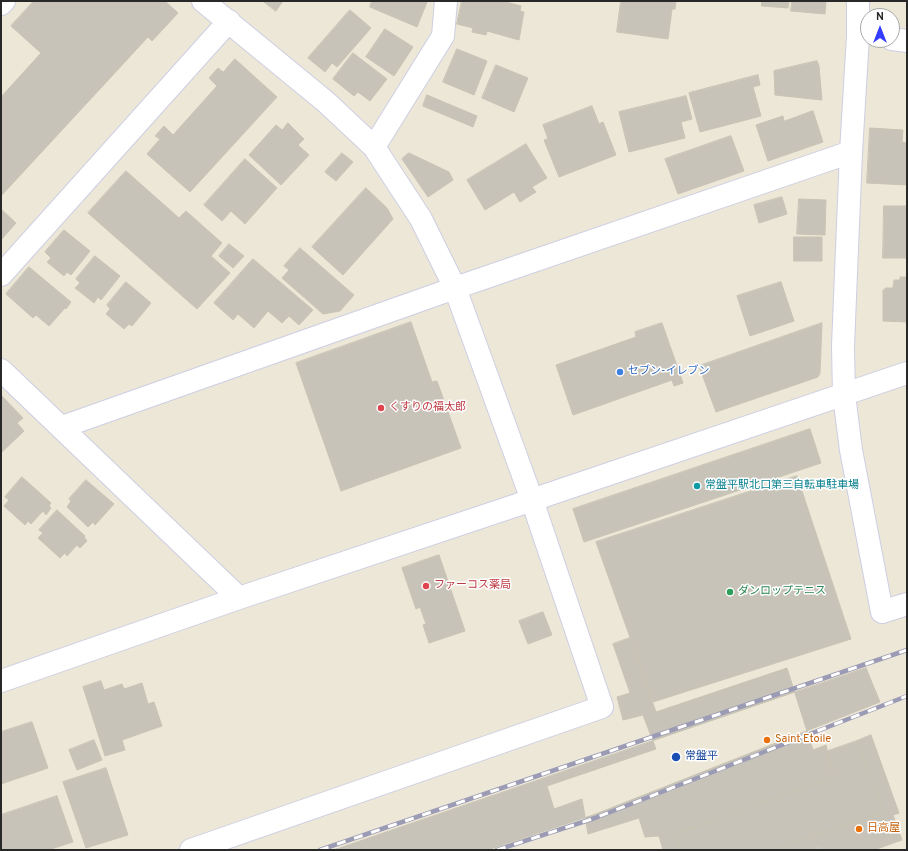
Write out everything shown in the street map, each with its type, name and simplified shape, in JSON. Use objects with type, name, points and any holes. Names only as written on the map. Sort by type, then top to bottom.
[{"type":"street","points":[[1,4],[4,1]]},
{"type":"street","points":[[192,850],[602,707],[532,500],[455,288],[421,219],[374,147],[326,102],[203,1]]},
{"type":"street","points":[[374,147],[443,36],[446,1]]},
{"type":"street","points":[[858,1],[860,15]]},
{"type":"street","points":[[1,275],[229,22]]},
{"type":"street","points":[[862,48],[851,152],[843,346],[844,395],[852,450],[882,612],[907,604]]},
{"type":"street","points":[[62,427],[455,288],[851,152]]},
{"type":"street","points":[[1,370],[239,598]]},
{"type":"street","points":[[1,681],[239,598],[907,373]]},
{"type":"building","points":[[34,1],[165,1],[178,13],[152,41],[148,37],[1,196],[1,97],[41,53],[11,26]]},
{"type":"building","points":[[263,1],[283,1],[276,11]]},
{"type":"building","points":[[372,1],[427,2],[417,27],[370,7]]},
{"type":"building","points":[[462,1],[502,1],[521,6],[520,11],[524,12],[519,40],[487,31],[486,35],[472,32],[473,28],[457,24]]},
{"type":"building","points":[[621,1],[676,1],[675,9],[672,9],[668,39],[617,32]]},
{"type":"building","points":[[762,1],[789,1],[788,8],[762,6]]},
{"type":"building","points":[[792,1],[826,1],[825,14],[791,11]]},
{"type":"building","points":[[350,10],[371,28],[337,67],[332,63],[325,72],[308,58]]},
{"type":"building","points":[[385,29],[413,47],[394,76],[366,57]]},
{"type":"building","points":[[457,49],[487,61],[474,95],[443,82]]},
{"type":"building","points":[[353,53],[387,79],[370,101],[358,92],[354,96],[333,79]]},
{"type":"building","points":[[235,59],[277,97],[190,192],[147,154],[160,139],[155,136],[164,126],[173,135],[217,86],[209,78],[218,68],[223,72]]},
{"type":"building","points":[[817,61],[819,66],[822,100],[775,95],[774,71]]},
{"type":"building","points":[[496,65],[528,78],[514,112],[482,98]]},
{"type":"building","points":[[758,75],[760,85],[753,87],[761,116],[700,132],[689,93]]},
{"type":"building","points":[[427,95],[477,116],[473,127],[423,106]]},
{"type":"building","points":[[686,96],[692,119],[681,122],[685,138],[629,152],[619,112]]},
{"type":"building","points":[[592,106],[599,124],[603,122],[616,155],[559,177],[544,140],[548,139],[543,125]]},
{"type":"building","points":[[813,111],[823,142],[768,161],[756,125],[783,116],[784,121]]},
{"type":"building","points":[[288,123],[304,139],[298,145],[309,155],[281,185],[249,155],[276,125],[282,130]]},
{"type":"building","points":[[870,128],[903,130],[902,142],[907,143],[907,185],[867,183]]},
{"type":"building","points":[[731,136],[744,171],[678,194],[665,159]]},
{"type":"building","points":[[526,144],[547,178],[532,187],[536,192],[520,202],[514,192],[485,210],[467,180]]},
{"type":"building","points":[[342,153],[353,162],[336,181],[325,172]]},
{"type":"building","points":[[409,153],[449,172],[453,180],[428,197],[402,159]]},
{"type":"building","points":[[245,159],[277,188],[245,224],[231,211],[222,221],[204,205]]},
{"type":"building","points":[[126,171],[179,218],[186,211],[222,243],[211,256],[230,273],[197,309],[88,213]]},
{"type":"building","points":[[366,188],[387,208],[393,219],[343,275],[312,247]]},
{"type":"building","points":[[782,197],[787,214],[759,223],[754,205]]},
{"type":"building","points":[[799,199],[826,200],[825,235],[797,234]]},
{"type":"building","points":[[884,206],[907,206],[907,258],[883,258]]},
{"type":"building","points":[[1,209],[16,223],[1,240]]},
{"type":"building","points":[[64,230],[90,251],[71,275],[67,272],[64,276],[47,262],[51,258],[45,252]]},
{"type":"building","points":[[794,237],[822,237],[822,261],[794,261]]},
{"type":"building","points":[[229,244],[244,256],[233,268],[219,256]]},
{"type":"building","points":[[300,248],[354,295],[340,311],[323,314],[282,278],[289,270],[284,266]]},
{"type":"building","points":[[95,256],[120,276],[101,300],[98,297],[94,303],[75,288],[80,283],[76,279]]},
{"type":"building","points":[[253,259],[313,310],[299,325],[289,316],[282,323],[268,311],[254,328],[238,314],[233,320],[214,303]]},
{"type":"building","points":[[29,267],[71,302],[49,326],[36,315],[33,318],[6,294]]},
{"type":"building","points":[[900,277],[907,277],[907,322],[883,321],[883,290],[885,290],[885,288],[893,288],[894,280],[900,280]]},
{"type":"building","points":[[126,282],[151,303],[132,326],[129,324],[124,329],[106,314],[110,309],[107,305]]},
{"type":"building","points":[[781,282],[794,321],[750,336],[737,296]]},
{"type":"building","points":[[411,322],[432,382],[437,381],[461,448],[341,491],[296,363]]},
{"type":"building","points":[[662,323],[683,383],[674,386],[672,380],[573,415],[556,365],[636,337],[635,332]]},
{"type":"building","points":[[822,323],[820,373],[818,377],[716,412],[699,366]]},
{"type":"building","points":[[1,395],[23,418],[17,423],[24,431],[1,453]]},
{"type":"building","name":"常盤平駅北口第三自転車駐車場","points":[[810,429],[821,463],[584,542],[573,509]]},
{"type":"building","points":[[797,476],[851,639],[653,702],[596,542]]},
{"type":"building","points":[[22,477],[51,503],[49,506],[51,508],[46,515],[43,511],[31,524],[28,521],[25,525],[4,506],[9,500],[5,497]]},
{"type":"building","points":[[86,480],[114,504],[95,525],[93,522],[88,527],[67,507],[71,501],[69,499]]},
{"type":"building","points":[[57,510],[85,536],[84,537],[87,541],[80,548],[77,545],[67,556],[65,553],[60,558],[38,538],[43,533],[39,530]]},
{"type":"building","points":[[439,555],[465,631],[429,643],[423,625],[426,624],[420,607],[416,609],[402,568]]},
{"type":"building","points":[[543,612],[552,635],[528,644],[519,621]]},
{"type":"building","points":[[630,638],[656,712],[787,668],[813,750],[826,745],[833,777],[675,834],[680,850],[663,850],[659,836],[645,837],[639,818],[588,834],[582,799],[554,809],[547,786],[656,749],[643,715],[623,720],[617,697],[630,693],[613,644]]},
{"type":"building","points":[[866,668],[880,702],[593,815],[487,850],[334,850]]},
{"type":"building","points":[[101,681],[104,690],[122,684],[124,689],[142,683],[148,704],[154,702],[162,726],[122,740],[125,750],[105,756],[83,687]]},
{"type":"building","points":[[32,722],[48,768],[1,784],[1,732]]},
{"type":"building","points":[[871,735],[899,813],[893,815],[902,840],[874,850],[776,850],[884,812],[857,741]]},
{"type":"building","points":[[94,740],[102,760],[77,770],[69,750]]},
{"type":"building","points":[[857,741],[884,812],[773,850],[680,850],[675,834],[833,777],[828,751]]},
{"type":"building","points":[[106,768],[128,835],[86,848],[63,782]]},
{"type":"building","points":[[57,796],[73,842],[48,850],[2,850],[1,815]]},
{"type":"railway","points":[[320,850],[907,650]]},
{"type":"railway","points":[[497,850],[595,818],[907,696]]},
{"type":"place","name":"セブン-イレブン","points":[[620,372]]},
{"type":"place","name":"くすりの福太郎","points":[[381,408]]},
{"type":"place","name":"常盤平駅北口第三自転車駐車場","points":[[697,486]]},
{"type":"place","name":"ファーコス薬局","points":[[426,586]]},
{"type":"place","name":"ダンロップテニス","points":[[730,592]]},
{"type":"place","name":"Saint Etoile","points":[[767,740]]},
{"type":"place","name":"常盤平","points":[[676,757]]},
{"type":"place","name":"日高屋","points":[[859,829]]}]
